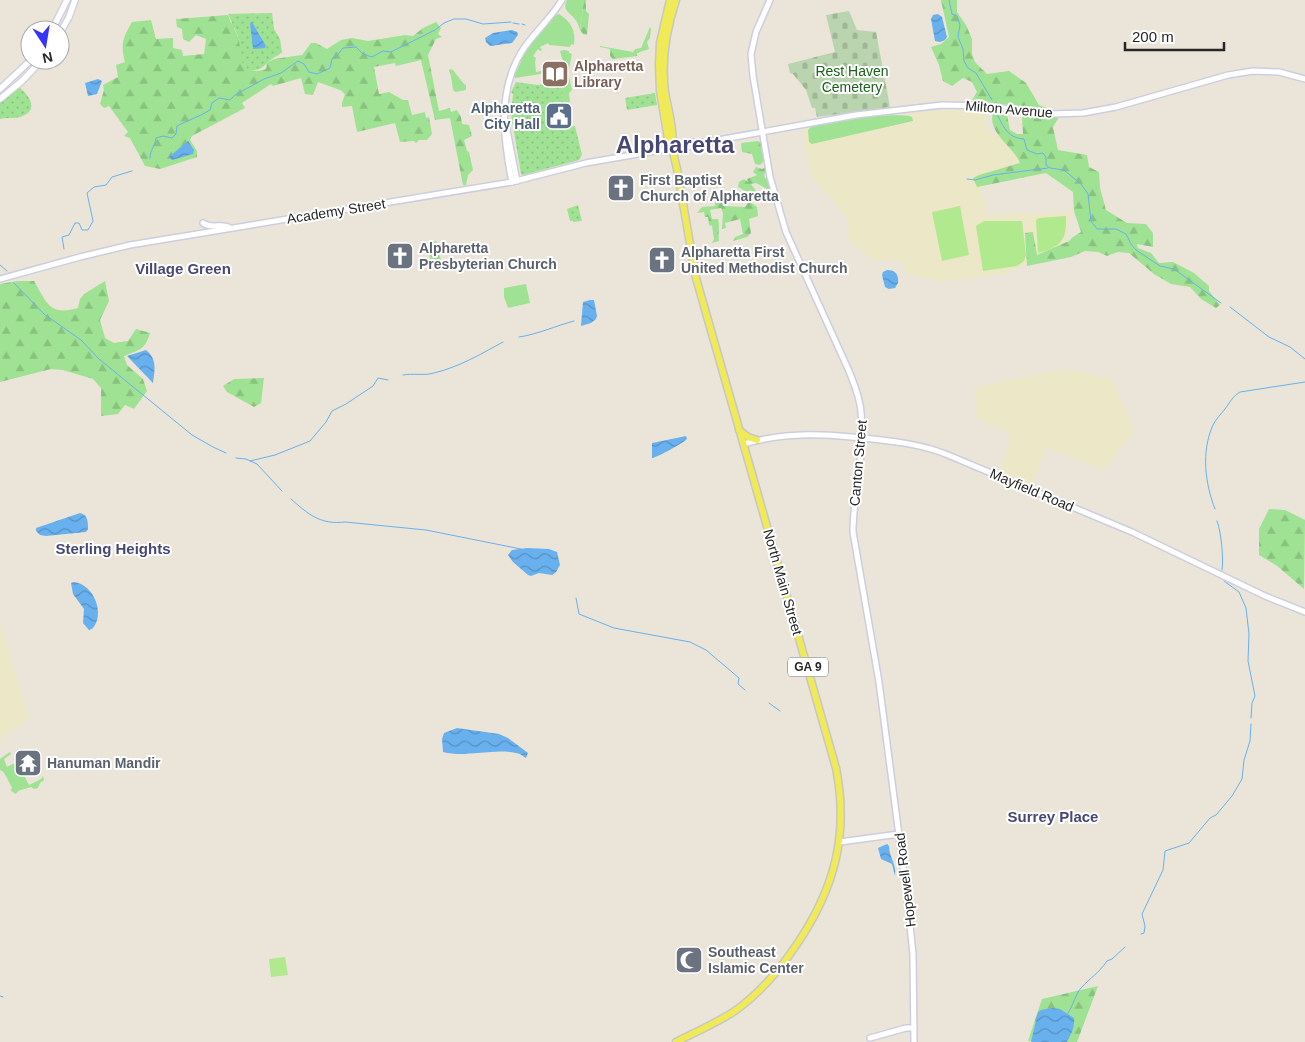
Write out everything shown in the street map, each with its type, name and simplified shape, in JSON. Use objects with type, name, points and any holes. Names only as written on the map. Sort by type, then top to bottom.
[{"type":"main road","points":[[69,0],[66,12],[69,17]]},
{"type":"main road","points":[[58,20],[69,0]]},
{"type":"main road","points":[[67,20],[75,0]]},
{"type":"main road","name":"GA 9","points":[[672,148],[673,138],[665,92],[664,65],[673,0]]},
{"type":"main road","name":"GA 9","points":[[672,148],[667,132],[659,75],[660,44],[673,0]]},
{"type":"main road","points":[[0,89],[20,70]]},
{"type":"main road","points":[[0,99],[24,80],[33,70]]},
{"type":"main road","name":"North Main Street","points":[[672,148],[696,278],[836,768],[841,804],[840,842],[835,864],[823,901],[809,926],[778,970],[754,995],[738,1008],[676,1042]]},
{"type":"main road","points":[[739,430],[748,437],[757,440]]},
{"type":"street","name":"Canton Street","points":[[770,0],[756,32],[752,54],[752,71],[772,187],[786,232],[856,389],[862,413],[862,438],[853,515],[853,532],[885,719]]},
{"type":"street","points":[[514,181],[504,126],[510,78],[517,60],[527,44],[561,1]]},
{"type":"street","name":"Milton Avenue","points":[[672,148],[856,115],[942,105],[987,106],[1050,114],[1083,113],[1116,107],[1228,76],[1253,71],[1279,72],[1305,79]]},
{"type":"street","name":"Academy Street","points":[[0,279],[106,250],[514,181],[586,163],[672,148]]},
{"type":"street","points":[[203,223],[209,227],[226,225],[231,228]]},
{"type":"street","name":"Mayfield Road","points":[[744,444],[757,440],[802,434],[912,444],[948,455],[1132,532],[1265,596],[1305,612]]},
{"type":"street","name":"Hopewell Road","points":[[885,719],[913,954],[914,1042]]},
{"type":"street","points":[[840,842],[899,834]]},
{"type":"street","points":[[870,1038],[906,1028],[914,1028]]},
{"type":"shaded area","points":[[938,110],[986,110],[986,129],[1001,138],[1017,155],[1021,163],[979,175],[986,215],[1071,212],[1066,241],[1048,253],[1006,274],[940,282],[906,273],[902,261],[873,260],[850,242],[847,217],[811,176],[802,130],[858,119]]},
{"type":"shaded area","points":[[1066,369],[1112,379],[1135,432],[1103,470],[1045,447],[1033,486],[1000,473],[1011,435],[978,419],[974,387]]},
{"type":"shaded area","points":[[0,624],[29,718],[0,740]]},
{"type":"green space","points":[[567,0],[584,0],[580,30],[577,22],[565,7]]},
{"type":"green space","points":[[584,0],[586,0],[586,11],[589,14],[587,35],[583,34],[580,30]]},
{"type":"green space","points":[[941,0],[957,0],[957,12],[966,25],[972,39],[972,54],[975,62],[987,74],[1009,71],[1026,83],[1039,105],[1047,108],[1038,110],[972,100],[977,92],[972,82],[963,78],[952,86],[943,81],[939,65],[931,47],[941,44],[949,37]]},
{"type":"green space","name":"Rest Haven Cemetery","points":[[849,11],[857,30],[876,32],[890,107],[817,117],[815,108],[812,108],[806,90],[790,73],[788,64],[835,52],[826,15]]},
{"type":"green space","points":[[272,13],[274,29],[280,39],[282,52],[262,68],[249,71],[243,63],[238,36],[228,14]]},
{"type":"green space","points":[[559,14],[572,27],[574,45],[571,44],[570,47],[549,45],[548,43],[540,47],[542,50],[538,49],[533,56],[536,58],[536,72],[546,70],[547,73],[515,78],[520,60],[528,46]]},
{"type":"green space","points":[[228,15],[231,23],[234,24],[248,70],[258,71],[266,69],[267,63],[274,59],[302,55],[311,43],[316,43],[327,49],[341,40],[352,38],[368,41],[405,35],[413,36],[423,28],[436,22],[441,28],[438,34],[442,37],[436,39],[428,55],[439,111],[450,108],[451,112],[457,110],[462,124],[469,125],[472,136],[464,140],[473,170],[468,175],[466,185],[463,185],[450,118],[435,120],[421,60],[396,66],[395,63],[374,67],[379,94],[389,92],[403,100],[408,100],[412,115],[425,112],[426,118],[429,117],[432,134],[427,140],[419,140],[416,143],[414,141],[400,142],[395,123],[357,132],[352,106],[342,107],[345,94],[340,90],[318,82],[313,95],[305,94],[301,78],[273,86],[271,84],[242,103],[245,108],[192,136],[190,140],[197,151],[197,157],[160,169],[145,166],[130,138],[124,136],[128,132],[109,106],[104,108],[100,104],[104,90],[103,85],[118,77],[116,65],[125,62],[123,46],[132,22],[151,20],[156,39],[173,38],[173,48],[182,50],[183,56],[204,54],[206,39],[196,35],[189,42],[183,39],[182,29],[177,27],[176,19]]},
{"type":"green space","points":[[650,27],[650,38],[647,42],[649,49],[637,53],[637,56],[613,59],[610,56],[610,49],[600,47],[633,52],[635,49],[641,48]]},
{"type":"green space","points":[[564,50],[572,54],[568,73],[572,90],[569,93],[570,102],[564,103],[561,85],[568,83],[567,77],[562,77],[561,74],[565,73],[565,68],[560,51]]},
{"type":"green space","points":[[450,69],[466,85],[466,90],[455,92],[453,90]]},
{"type":"green space","points":[[516,82],[543,84],[544,87],[561,84],[564,103],[551,105],[552,122],[554,122],[555,128],[575,126],[582,155],[579,160],[521,174],[511,114],[513,94],[511,92]]},
{"type":"green space","points":[[19,87],[27,95],[31,103],[30,111],[20,117],[0,119],[0,101]]},
{"type":"green space","points":[[655,93],[657,105],[627,110],[625,98]]},
{"type":"green space","points":[[993,113],[1007,115],[1010,130],[1017,134],[1023,134],[1022,117],[1059,117],[1053,127],[1058,150],[1087,155],[1089,167],[1099,172],[1100,188],[1106,210],[1127,223],[1146,224],[1153,233],[1153,247],[1137,244],[1138,248],[1151,253],[1159,263],[1173,262],[1194,273],[1209,286],[1209,291],[1220,305],[1216,308],[1201,299],[1190,287],[1171,284],[1154,274],[1129,253],[1118,252],[1107,256],[1098,252],[1085,251],[1071,257],[1027,266],[1025,233],[1033,232],[1037,255],[1069,241],[1081,232],[1074,211],[1073,192],[1046,173],[977,187],[973,178],[1020,163],[997,133],[992,120]]},
{"type":"green space","points":[[877,115],[909,116],[912,117],[913,121],[812,144],[809,142],[808,130],[811,127]]},
{"type":"green space","points":[[758,141],[761,143],[764,161],[760,165],[755,164],[752,154],[742,152],[741,143]]},
{"type":"green space","points":[[756,167],[762,169],[766,167],[765,178],[770,180],[771,197],[769,190],[756,183],[751,184],[760,196],[767,200],[766,203],[756,200],[749,194],[751,190],[747,192],[738,187],[739,182],[744,179],[748,182],[747,179],[757,175],[753,172]]},
{"type":"green space","points":[[721,196],[724,197],[725,206],[745,207],[749,201],[757,207],[758,216],[749,219],[751,233],[747,237],[733,241],[735,237],[743,234],[740,219],[725,223],[726,228],[722,229],[723,213],[721,208],[710,210],[712,219],[718,219],[719,224],[719,241],[712,243],[714,239],[712,226],[709,225],[708,217],[705,217],[704,212],[697,213],[702,207],[715,206],[715,200],[720,203],[722,201]]},
{"type":"green space","points":[[578,205],[582,221],[570,221],[567,209]]},
{"type":"green space","points":[[960,206],[969,255],[942,261],[932,212]]},
{"type":"green space","points":[[1066,216],[1064,237],[1061,241],[1052,248],[1038,253],[1036,220],[1039,218]]},
{"type":"green space","points":[[984,221],[1022,221],[1026,255],[1024,261],[1017,266],[983,271],[976,226]]},
{"type":"green space","points":[[436,241],[442,264],[431,264],[427,243]]},
{"type":"green space","points":[[34,281],[50,306],[55,309],[68,310],[78,308],[80,299],[84,294],[105,281],[109,301],[100,320],[105,338],[114,343],[128,341],[136,329],[150,333],[144,346],[138,351],[124,356],[127,365],[143,379],[147,391],[134,409],[125,405],[118,414],[101,416],[101,388],[93,379],[63,370],[51,369],[0,382],[0,284]]},
{"type":"green space","points":[[526,284],[530,303],[508,308],[504,297],[504,288]]},
{"type":"green space","points":[[264,378],[261,403],[254,407],[227,392],[223,386],[234,379]]},
{"type":"green space","points":[[1269,509],[1285,510],[1305,520],[1304,589],[1276,565],[1259,555],[1259,529]]},
{"type":"green space","points":[[10,752],[11,754],[4,759],[7,767],[15,763],[18,764],[29,785],[43,776],[44,780],[38,788],[34,789],[31,787],[18,791],[16,794],[11,791],[12,787],[0,770],[0,759]]},
{"type":"green space","points":[[285,957],[288,975],[271,977],[269,959]]},
{"type":"green space","points":[[1098,986],[1077,1042],[1028,1041],[1042,999]]},
{"type":"water","points":[[938,14],[942,17],[947,37],[940,42],[935,41],[931,19],[933,15]]},
{"type":"water","points":[[252,22],[266,46],[265,48],[253,49],[250,23]]},
{"type":"water","points":[[512,30],[517,32],[518,35],[512,43],[490,46],[486,42],[485,38],[493,33]]},
{"type":"water","points":[[98,79],[102,81],[97,94],[88,96],[85,83]]},
{"type":"water","points":[[188,141],[194,150],[193,154],[172,160],[169,157]]},
{"type":"water","points":[[887,270],[897,275],[898,283],[895,288],[889,289],[885,287],[882,275]]},
{"type":"water","points":[[594,300],[596,319],[591,323],[581,326],[583,302]]},
{"type":"water","points":[[146,350],[154,361],[153,383],[127,356]]},
{"type":"water","points":[[686,436],[687,439],[681,444],[652,458],[652,443]]},
{"type":"water","points":[[80,513],[85,515],[87,519],[88,529],[86,532],[46,536],[40,535],[36,531],[36,528]]},
{"type":"water","points":[[527,548],[549,549],[557,552],[560,565],[556,572],[552,575],[539,573],[531,576],[528,575],[508,555],[512,550]]},
{"type":"water","points":[[74,582],[87,588],[96,601],[98,616],[92,629],[89,630],[83,623],[84,609],[73,594],[71,583]]},
{"type":"water","points":[[457,728],[499,734],[508,738],[528,753],[526,758],[507,752],[452,754],[443,752],[442,739],[444,733]]},
{"type":"water","points":[[887,844],[895,868],[895,876],[892,864],[881,859],[878,848]]},
{"type":"water","points":[[1051,1008],[1060,1009],[1074,1018],[1073,1028],[1067,1042],[1031,1042],[1038,1012]]},
{"type":"waterway","points":[[949,0],[952,14],[957,16],[960,25],[958,37],[963,49],[964,61],[968,68],[976,73],[992,100]]},
{"type":"waterway","points":[[150,158],[156,138],[163,136],[172,138],[176,134],[177,126],[210,110],[212,103],[219,98],[230,100],[235,95],[264,79],[281,73],[298,61],[304,64],[309,72],[317,74],[330,68],[332,59],[343,48],[356,47],[363,54],[372,57],[383,51],[391,52],[454,19],[466,19],[483,24],[511,22]]},
{"type":"waterway","points":[[513,23],[519,24]]},
{"type":"waterway","points":[[998,116],[1010,134],[1024,139],[1027,150],[1037,154],[1043,153],[1046,157],[1046,165],[1050,168],[1064,170],[1081,184],[1088,194],[1091,221],[1097,229],[1116,229],[1126,234],[1136,250],[1160,266],[1174,269],[1221,303]]},
{"type":"waterway","points":[[967,179],[975,180],[993,175],[1048,168]]},
{"type":"waterway","points":[[64,249],[62,237],[69,235],[75,223],[79,223],[82,230],[88,230],[93,221],[87,193],[94,187],[106,185],[112,177],[132,171]]},
{"type":"waterway","points":[[0,265],[7,271]]},
{"type":"waterway","points":[[14,283],[44,314],[81,340],[99,359],[192,435],[226,453]]},
{"type":"waterway","points":[[1230,307],[1269,337],[1290,347],[1305,359]]},
{"type":"waterway","points":[[519,337],[574,321]]},
{"type":"waterway","points":[[403,375],[430,374],[443,370],[470,360],[503,342]]},
{"type":"waterway","points":[[250,461],[275,455],[310,441],[326,422],[332,411],[373,386],[378,378],[388,380]]},
{"type":"waterway","points":[[1215,509],[1209,489],[1206,467],[1207,446],[1213,425],[1233,397],[1240,392],[1305,382]]},
{"type":"waterway","points":[[236,458],[246,459],[257,464],[282,491]]},
{"type":"waterway","points":[[291,499],[309,514],[328,522],[426,530],[521,549]]},
{"type":"waterway","points":[[1217,521],[1222,546],[1222,570]]},
{"type":"waterway","points":[[1224,581],[1239,592],[1246,608],[1249,634],[1248,661],[1255,696],[1252,703],[1251,718]]},
{"type":"waterway","points":[[576,598],[579,614],[614,628],[690,642],[706,650],[739,678],[738,684],[745,690]]},
{"type":"waterway","points":[[769,703],[780,711]]},
{"type":"waterway","points":[[1141,934],[1144,933],[1145,926],[1142,914],[1163,870],[1165,851],[1189,843],[1232,796],[1242,779],[1244,760],[1250,741],[1251,724]]},
{"type":"waterway","points":[[1068,1013],[1081,988],[1107,961],[1125,947]]},
{"type":"place","name":"Alpharetta Library","points":[[555,74]]},
{"type":"place","name":"Alpharetta City Hall","points":[[559,116]]},
{"type":"place","name":"First Baptist Church of Alpharetta","points":[[621,188]]},
{"type":"place","name":"Alpharetta Presbyterian Church","points":[[400,256]]},
{"type":"place","name":"Alpharetta First United Methodist Church","points":[[662,260]]},
{"type":"place","name":"Hanuman Mandir","points":[[28,763]]},
{"type":"place","name":"Southeast Islamic Center","points":[[689,960]]},
{"type":"district","name":"Alpharetta","points":[[675,145]]},
{"type":"district","name":"Village Green","points":[[183,269]]},
{"type":"district","name":"Sterling Heights","points":[[113,549]]},
{"type":"district","name":"Surrey Place","points":[[1053,817]]}]
